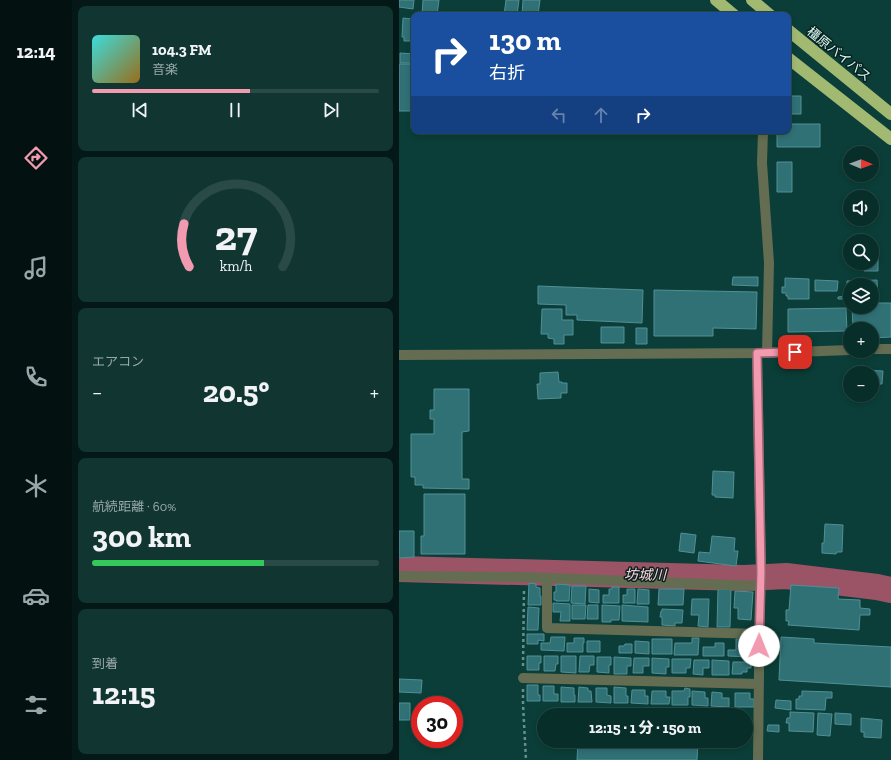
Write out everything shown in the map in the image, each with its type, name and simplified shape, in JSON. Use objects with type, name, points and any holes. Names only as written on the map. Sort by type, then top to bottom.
[{"type":"highway","points":[[715,0],[730,12]]},
{"type":"highway","points":[[752,0],[766,12]]},
{"type":"highway","name":"橿原バイパス","points":[[791,32],[891,114]]},
{"type":"highway","points":[[791,60],[891,139]]},
{"type":"street","points":[[758,760],[761,579],[762,353],[769,263],[763,163],[763,134]]},
{"type":"street","points":[[879,349],[891,349]]},
{"type":"street","points":[[399,355],[762,353],[843,350]]},
{"type":"street","points":[[399,576],[761,579]]},
{"type":"street","points":[[547,578],[547,628],[760,634]]},
{"type":"street","points":[[523,678],[759,684]]},
{"type":"building","points":[[399,0],[414,0],[413,9],[399,7]]},
{"type":"building","points":[[423,0],[439,0],[437,12],[422,12]]},
{"type":"building","points":[[506,0],[519,0],[517,12],[504,12]]},
{"type":"building","points":[[523,0],[540,0],[538,12],[522,12]]},
{"type":"building","points":[[403,18],[411,19],[411,41],[404,41],[404,37],[402,37]]},
{"type":"building","points":[[400,53],[411,54],[411,63],[400,63]]},
{"type":"building","points":[[399,64],[411,64],[411,111],[399,111]]},
{"type":"building","points":[[791,96],[801,96],[801,114],[791,114]]},
{"type":"building","points":[[791,124],[820,124],[820,147],[777,147],[777,134],[791,134]]},
{"type":"building","points":[[777,162],[792,162],[792,192],[777,192]]},
{"type":"building","points":[[864,270],[878,270],[878,271]]},
{"type":"building","points":[[733,277],[758,277],[758,286],[732,285]]},
{"type":"building","points":[[785,278],[809,279],[809,299],[788,299],[786,293],[782,293],[782,287],[785,287]]},
{"type":"building","points":[[815,280],[838,281],[837,291],[815,291]]},
{"type":"building","points":[[538,286],[643,290],[642,323],[577,320],[577,315],[566,315],[566,305],[538,304]]},
{"type":"building","points":[[654,290],[757,292],[756,329],[713,328],[713,336],[654,336]]},
{"type":"building","points":[[843,296],[843,299],[838,299],[838,297]]},
{"type":"building","points":[[879,303],[891,303],[891,337],[879,338],[879,322],[853,322],[852,314],[879,314]]},
{"type":"building","points":[[843,308],[843,314],[846,314],[847,322],[843,322],[843,331],[788,332],[788,309]]},
{"type":"building","points":[[542,309],[562,309],[562,320],[573,320],[573,335],[564,335],[564,344],[554,344],[554,339],[548,338],[548,334],[541,334]]},
{"type":"building","points":[[601,327],[624,327],[624,343],[601,343]]},
{"type":"building","points":[[636,328],[647,328],[647,344],[636,344]]},
{"type":"building","points":[[879,371],[883,371],[882,384],[879,384]]},
{"type":"building","points":[[558,372],[559,382],[567,383],[567,393],[561,393],[561,398],[538,399],[537,384],[540,384],[540,373]]},
{"type":"building","points":[[434,389],[469,389],[469,431],[462,432],[462,479],[469,479],[469,489],[423,488],[423,485],[415,485],[415,477],[411,477],[411,434],[434,434],[434,419],[430,419],[430,410],[434,410]]},
{"type":"building","points":[[713,471],[734,472],[733,498],[715,497],[715,495],[712,495]]},
{"type":"building","points":[[424,494],[465,494],[465,554],[421,554],[421,536],[424,536]]},
{"type":"building","points":[[825,524],[843,525],[842,552],[837,552],[836,554],[822,553]]},
{"type":"building","points":[[399,531],[414,531],[414,557],[399,558]]},
{"type":"building","points":[[681,533],[696,535],[694,553],[679,551]]},
{"type":"building","points":[[712,536],[735,538],[734,551],[738,551],[736,566],[698,561],[699,552],[710,553]]},
{"type":"building","points":[[529,583],[536,584],[536,587],[540,588],[541,605],[528,605]]},
{"type":"building","points":[[556,584],[570,585],[569,601],[554,600]]},
{"type":"building","points":[[791,585],[839,588],[838,599],[860,600],[860,608],[870,609],[870,615],[860,615],[859,630],[788,625],[789,621],[786,621],[786,610],[789,610]]},
{"type":"building","points":[[572,586],[586,586],[585,604],[571,603]]},
{"type":"building","points":[[612,587],[619,587],[619,603],[603,603],[603,595],[609,595],[609,589],[612,589]]},
{"type":"building","points":[[589,589],[599,590],[599,603],[589,602]]},
{"type":"building","points":[[627,589],[635,589],[635,603],[623,603],[623,595],[627,595]]},
{"type":"building","points":[[638,589],[649,590],[649,604],[637,604]]},
{"type":"building","points":[[659,589],[684,589],[683,605],[658,605]]},
{"type":"building","points":[[718,589],[731,589],[730,627],[717,627]]},
{"type":"building","points":[[735,591],[753,592],[751,620],[738,619],[738,608],[734,608]]},
{"type":"building","points":[[692,599],[709,599],[708,627],[698,626],[699,615],[691,615]]},
{"type":"building","points":[[553,603],[570,604],[570,621],[560,621],[561,612],[553,612]]},
{"type":"building","points":[[572,605],[586,605],[585,619],[572,619]]},
{"type":"building","points":[[588,605],[598,605],[598,619],[587,619]]},
{"type":"building","points":[[602,605],[620,606],[619,620],[602,622]]},
{"type":"building","points":[[622,605],[648,607],[648,622],[622,621]]},
{"type":"building","points":[[528,607],[539,608],[538,630],[527,630]]},
{"type":"building","points":[[662,609],[683,610],[682,623],[675,623],[675,626],[662,625],[662,617],[660,617]]},
{"type":"building","points":[[527,634],[544,634],[544,641],[538,640],[538,644],[527,644]]},
{"type":"building","points":[[551,637],[565,637],[564,651],[541,650],[541,643],[550,643]]},
{"type":"building","points":[[781,637],[814,639],[814,643],[891,647],[891,687],[779,680]]},
{"type":"building","points":[[574,638],[584,638],[583,652],[567,652],[567,643],[574,643]]},
{"type":"building","points":[[692,638],[699,638],[698,655],[674,655],[675,643],[692,643]]},
{"type":"building","points":[[652,639],[672,639],[672,654],[652,654]]},
{"type":"building","points":[[736,639],[752,639],[751,657],[728,656],[728,650],[736,650]]},
{"type":"building","points":[[587,641],[600,641],[600,652],[587,652]]},
{"type":"building","points":[[635,641],[649,642],[649,654],[635,653]]},
{"type":"building","points":[[715,643],[724,643],[724,656],[703,656],[703,647],[715,647]]},
{"type":"building","points":[[625,644],[632,644],[632,653],[619,653],[619,646],[624,646]]},
{"type":"building","points":[[527,656],[541,656],[539,670],[527,670]]},
{"type":"building","points":[[544,656],[558,656],[558,664],[556,664],[555,671],[544,671]]},
{"type":"building","points":[[561,656],[576,656],[576,673],[561,672]]},
{"type":"building","points":[[580,656],[594,656],[594,665],[590,665],[589,672],[579,672]]},
{"type":"building","points":[[597,657],[611,657],[609,673],[597,672]]},
{"type":"building","points":[[614,657],[631,658],[631,666],[627,666],[627,674],[614,674]]},
{"type":"building","points":[[634,658],[649,658],[649,666],[643,666],[643,673],[633,673]]},
{"type":"building","points":[[652,658],[669,659],[669,667],[666,667],[666,674],[652,673]]},
{"type":"building","points":[[672,659],[691,659],[690,668],[686,668],[686,673],[672,673]]},
{"type":"building","points":[[694,660],[709,660],[709,668],[703,668],[703,675],[693,674]]},
{"type":"building","points":[[712,660],[729,661],[729,675],[712,675]]},
{"type":"building","points":[[733,662],[751,662],[751,668],[747,668],[747,672],[742,672],[742,674],[732,674]]},
{"type":"building","points":[[399,679],[422,680],[421,693],[399,692]]},
{"type":"building","points":[[527,685],[538,685],[538,695],[540,695],[540,701],[527,701]]},
{"type":"building","points":[[543,686],[554,686],[554,694],[558,694],[558,701],[543,701]]},
{"type":"building","points":[[561,687],[574,688],[575,702],[561,702]]},
{"type":"building","points":[[579,687],[588,688],[588,691],[591,691],[592,702],[578,702]]},
{"type":"building","points":[[614,687],[626,688],[628,703],[614,703]]},
{"type":"building","points":[[596,688],[607,688],[607,695],[611,696],[611,703],[596,702]]},
{"type":"building","points":[[685,688],[690,689],[688,705],[672,705],[672,691],[684,691]]},
{"type":"building","points":[[632,690],[645,690],[645,696],[648,696],[648,704],[631,703]]},
{"type":"building","points":[[652,691],[666,691],[666,697],[670,697],[669,704],[651,704]]},
{"type":"building","points":[[692,691],[705,692],[705,698],[708,698],[708,706],[692,705]]},
{"type":"building","points":[[802,691],[832,692],[832,698],[826,698],[825,710],[796,709],[796,699],[799,699],[799,696],[802,696]]},
{"type":"building","points":[[712,692],[722,693],[722,698],[729,698],[729,707],[711,706]]},
{"type":"building","points":[[735,693],[750,693],[750,699],[754,699],[754,707],[735,707]]},
{"type":"building","points":[[776,700],[791,701],[791,710],[775,708]]},
{"type":"building","points":[[399,703],[410,703],[410,720],[399,720]]},
{"type":"building","points":[[790,712],[814,713],[813,732],[789,731],[789,723],[786,723],[787,718],[790,718]]},
{"type":"building","points":[[818,713],[832,714],[830,736],[817,735]]},
{"type":"building","points":[[835,713],[851,714],[851,725],[835,724]]},
{"type":"building","points":[[861,718],[882,720],[881,738],[864,737],[864,732],[861,732]]},
{"type":"building","points":[[768,725],[779,725],[779,732],[767,731]]},
{"type":"building","points":[[578,748],[698,748],[697,760],[577,760]]},
{"type":"waterway","name":"坊城川","points":[[399,569],[744,578],[786,576],[891,590]]},
{"type":"route","points":[[759,646],[761,572],[757,353],[795,352]]}]
